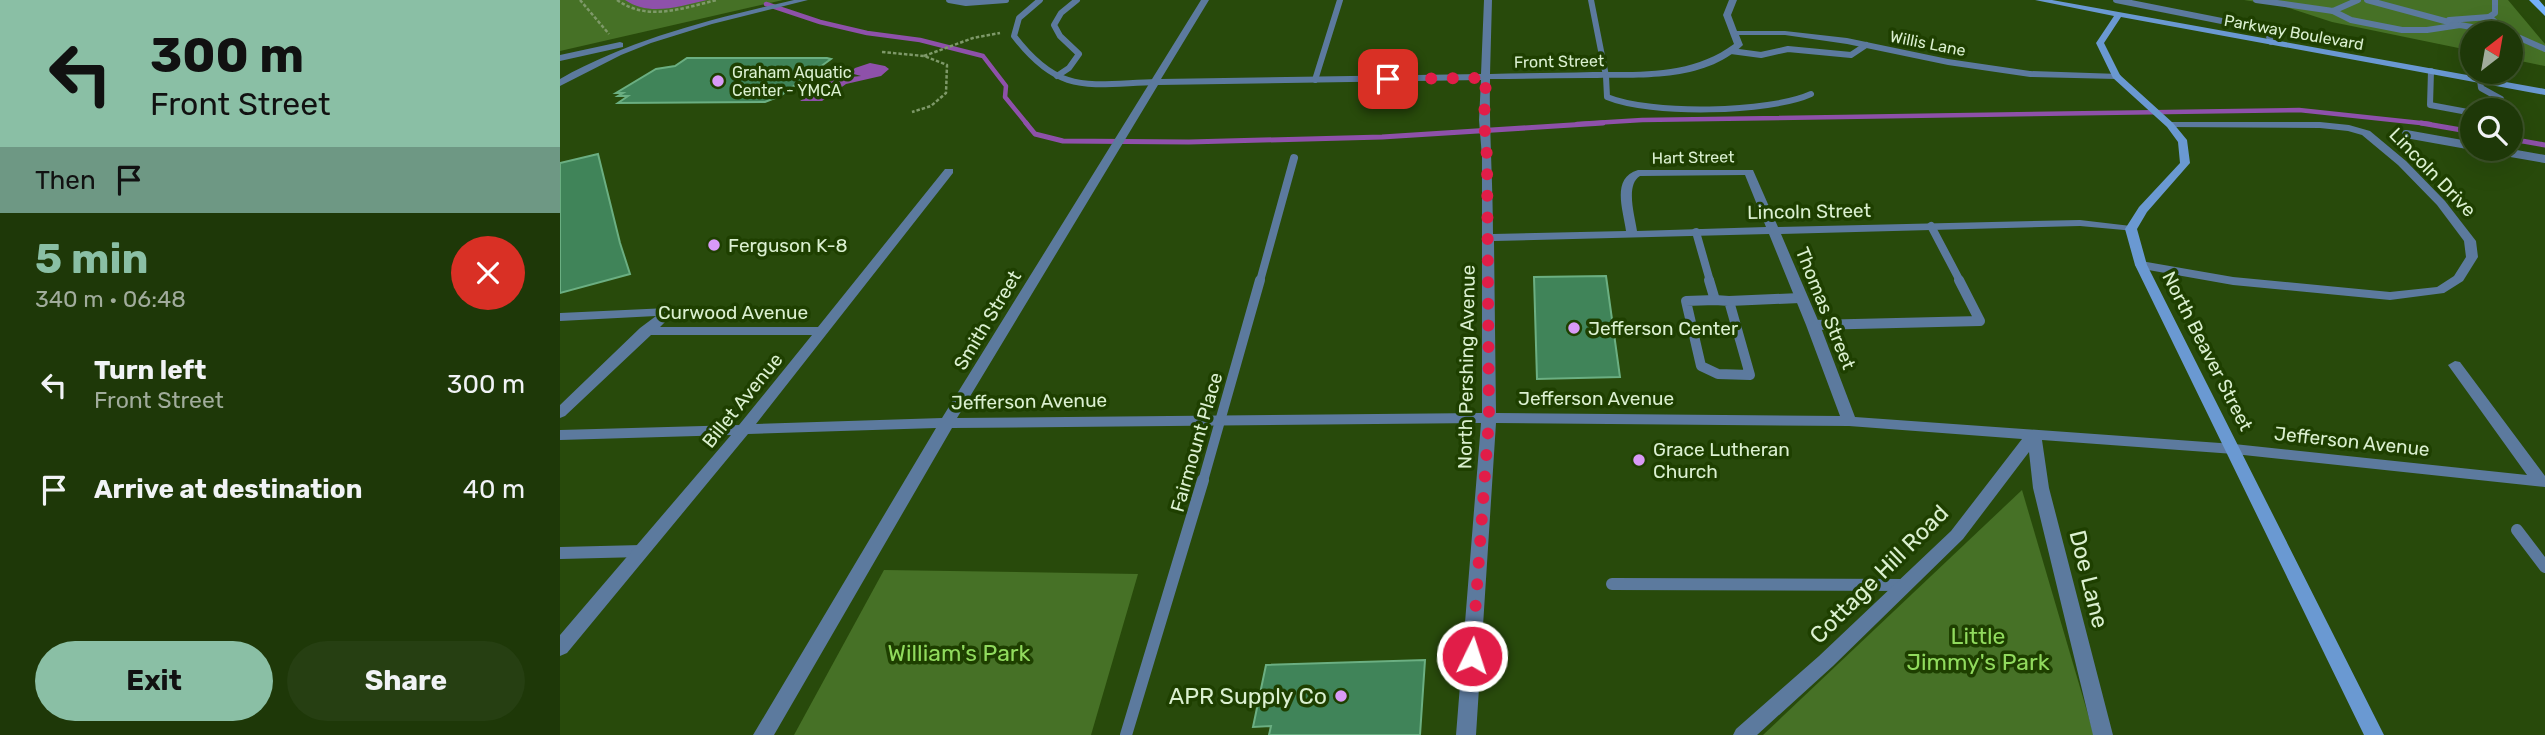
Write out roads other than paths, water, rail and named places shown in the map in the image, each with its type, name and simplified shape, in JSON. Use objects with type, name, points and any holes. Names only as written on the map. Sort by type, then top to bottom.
[{"type":"main road","points":[[2535,0],[2545,13]]},
{"type":"street","name":"Smith Street","points":[[763,735],[947,423],[1205,0]]},
{"type":"street","name":"North Pershing Avenue","points":[[1466,735],[1489,418],[1487,157],[1484,120],[1488,0]]},
{"type":"street","points":[[1731,51],[1739,45],[1727,15],[1733,0]]},
{"type":"street","name":"Parkway Boulevard","points":[[2039,0],[2460,76]]},
{"type":"street","points":[[560,58],[800,1]]},
{"type":"street","points":[[2119,15],[2100,43],[2116,76],[2170,125],[2183,142],[2185,163],[2177,175],[2145,204],[2131,229]]},
{"type":"street","name":"Willis Lane","points":[[1735,33],[1785,33],[2030,74],[2116,76]]},
{"type":"street","points":[[560,83],[598,61],[655,37]]},
{"type":"street","name":"Front Street","points":[[1156,82],[1661,74],[1695,69],[1721,59],[1731,51]]},
{"type":"street","name":"Parkway Boulevard","points":[[2502,84],[2545,92]]},
{"type":"street","name":"Lincoln Drive","points":[[2141,265],[2232,281],[2390,296],[2440,290],[2459,278],[2472,257],[2470,241],[2441,203],[2374,138],[2359,131],[2339,126],[2170,125]]},
{"type":"street","name":"Billet Avenue","points":[[560,648],[744,429],[948,171]]},
{"type":"street","name":"Hart Street","points":[[1632,234],[1626,186],[1631,176],[1638,173],[1749,172]]},
{"type":"street","name":"Thomas Street","points":[[1749,172],[1849,421]]},
{"type":"street","name":"Lincoln Street","points":[[1488,238],[2080,223],[2131,229]]},
{"type":"street","name":"North Beaver Street","points":[[2131,229],[2141,265],[2374,735]]},
{"type":"street","name":"Curwood Avenue","points":[[560,317],[668,312],[645,331]]},
{"type":"street","points":[[560,413],[645,331]]},
{"type":"street","name":"Curwood Avenue","points":[[645,331],[821,331]]},
{"type":"street","points":[[2455,365],[2543,482]]},
{"type":"street","name":"Jefferson Avenue","points":[[560,435],[947,423],[1489,418],[1849,421],[2234,449],[2543,482]]},
{"type":"street","name":"Cottage Hill Road","points":[[1744,735],[1826,661],[1957,535],[2034,435]]},
{"type":"street","name":"Doe Lane","points":[[2034,435],[2041,488],[2103,735]]},
{"type":"lane","points":[[949,0],[1006,0]]},
{"type":"lane","points":[[1040,0],[1019,18],[1014,32],[1022,47],[1056,76],[1077,83],[1156,82]]},
{"type":"lane","points":[[1056,76],[1069,68],[1079,54],[1060,36],[1054,25],[1061,13],[1077,0]]},
{"type":"lane","points":[[1315,80],[1340,0]]},
{"type":"lane","points":[[1591,0],[1606,76],[1606,97],[1613,102],[1641,107],[1757,106],[1784,103],[1811,94]]},
{"type":"lane","points":[[2116,0],[2133,1],[2257,28],[2269,34],[2270,42]]},
{"type":"lane","points":[[2256,0],[2333,11],[2351,20],[2402,30],[2427,30],[2460,25]]},
{"type":"lane","points":[[2333,11],[2358,0]]},
{"type":"lane","points":[[2367,0],[2460,25]]},
{"type":"lane","points":[[2445,21],[2489,17],[2495,13],[2495,0]]},
{"type":"lane","points":[[2119,15],[2133,1]]},
{"type":"lane","points":[[2489,17],[2494,21]]},
{"type":"lane","points":[[2524,40],[2545,49]]},
{"type":"lane","points":[[1731,51],[1761,55],[1788,49],[1851,55],[1867,45]]},
{"type":"lane","points":[[2431,71],[2430,105],[2460,111]]},
{"type":"lane","points":[[2480,84],[2481,88],[2499,98]]},
{"type":"lane","points":[[2406,134],[2460,144]]},
{"type":"lane","points":[[2523,155],[2545,159]]},
{"type":"lane","name":"Fairmount Place","points":[[1126,735],[1221,421],[1294,158]]},
{"type":"lane","points":[[1813,326],[1980,321],[1931,226]]},
{"type":"lane","points":[[1696,232],[1716,300]]},
{"type":"lane","points":[[1729,300],[1750,375],[1722,376],[1710,373],[1700,366],[1686,301],[1800,298]]},
{"type":"lane","points":[[2517,530],[2545,567]]},
{"type":"lane","points":[[560,553],[642,551]]},
{"type":"lane","points":[[1612,584],[1905,585]]},
{"type":"waterway","points":[[766,4],[820,22],[867,33],[920,40],[983,56],[1006,86],[1005,97],[1027,124]]},
{"type":"waterway","points":[[1577,124],[1642,120],[2299,110],[2422,123]]},
{"type":"waterway","points":[[1026,123],[1035,134],[1063,141],[1189,142],[1382,137],[1603,123]]},
{"type":"waterway","points":[[2422,123],[2430,124]]},
{"type":"waterway","points":[[2422,123],[2460,130]]},
{"type":"waterway","points":[[2523,141],[2545,145]]},
{"type":"place","name":"Graham Aquatic Center - YMCA","points":[[718,81]]},
{"type":"place","name":"Ferguson K-8","points":[[714,245]]},
{"type":"place","name":"Jefferson Center","points":[[1574,328]]},
{"type":"place","name":"Grace Lutheran Church","points":[[1639,460]]},
{"type":"place","name":"APR Supply Co","points":[[1341,696]]},
{"type":"park label","name":"Little Jimmy's Park","points":[[1978,649]]},
{"type":"park label","name":"William's Park","points":[[959,653]]}]
